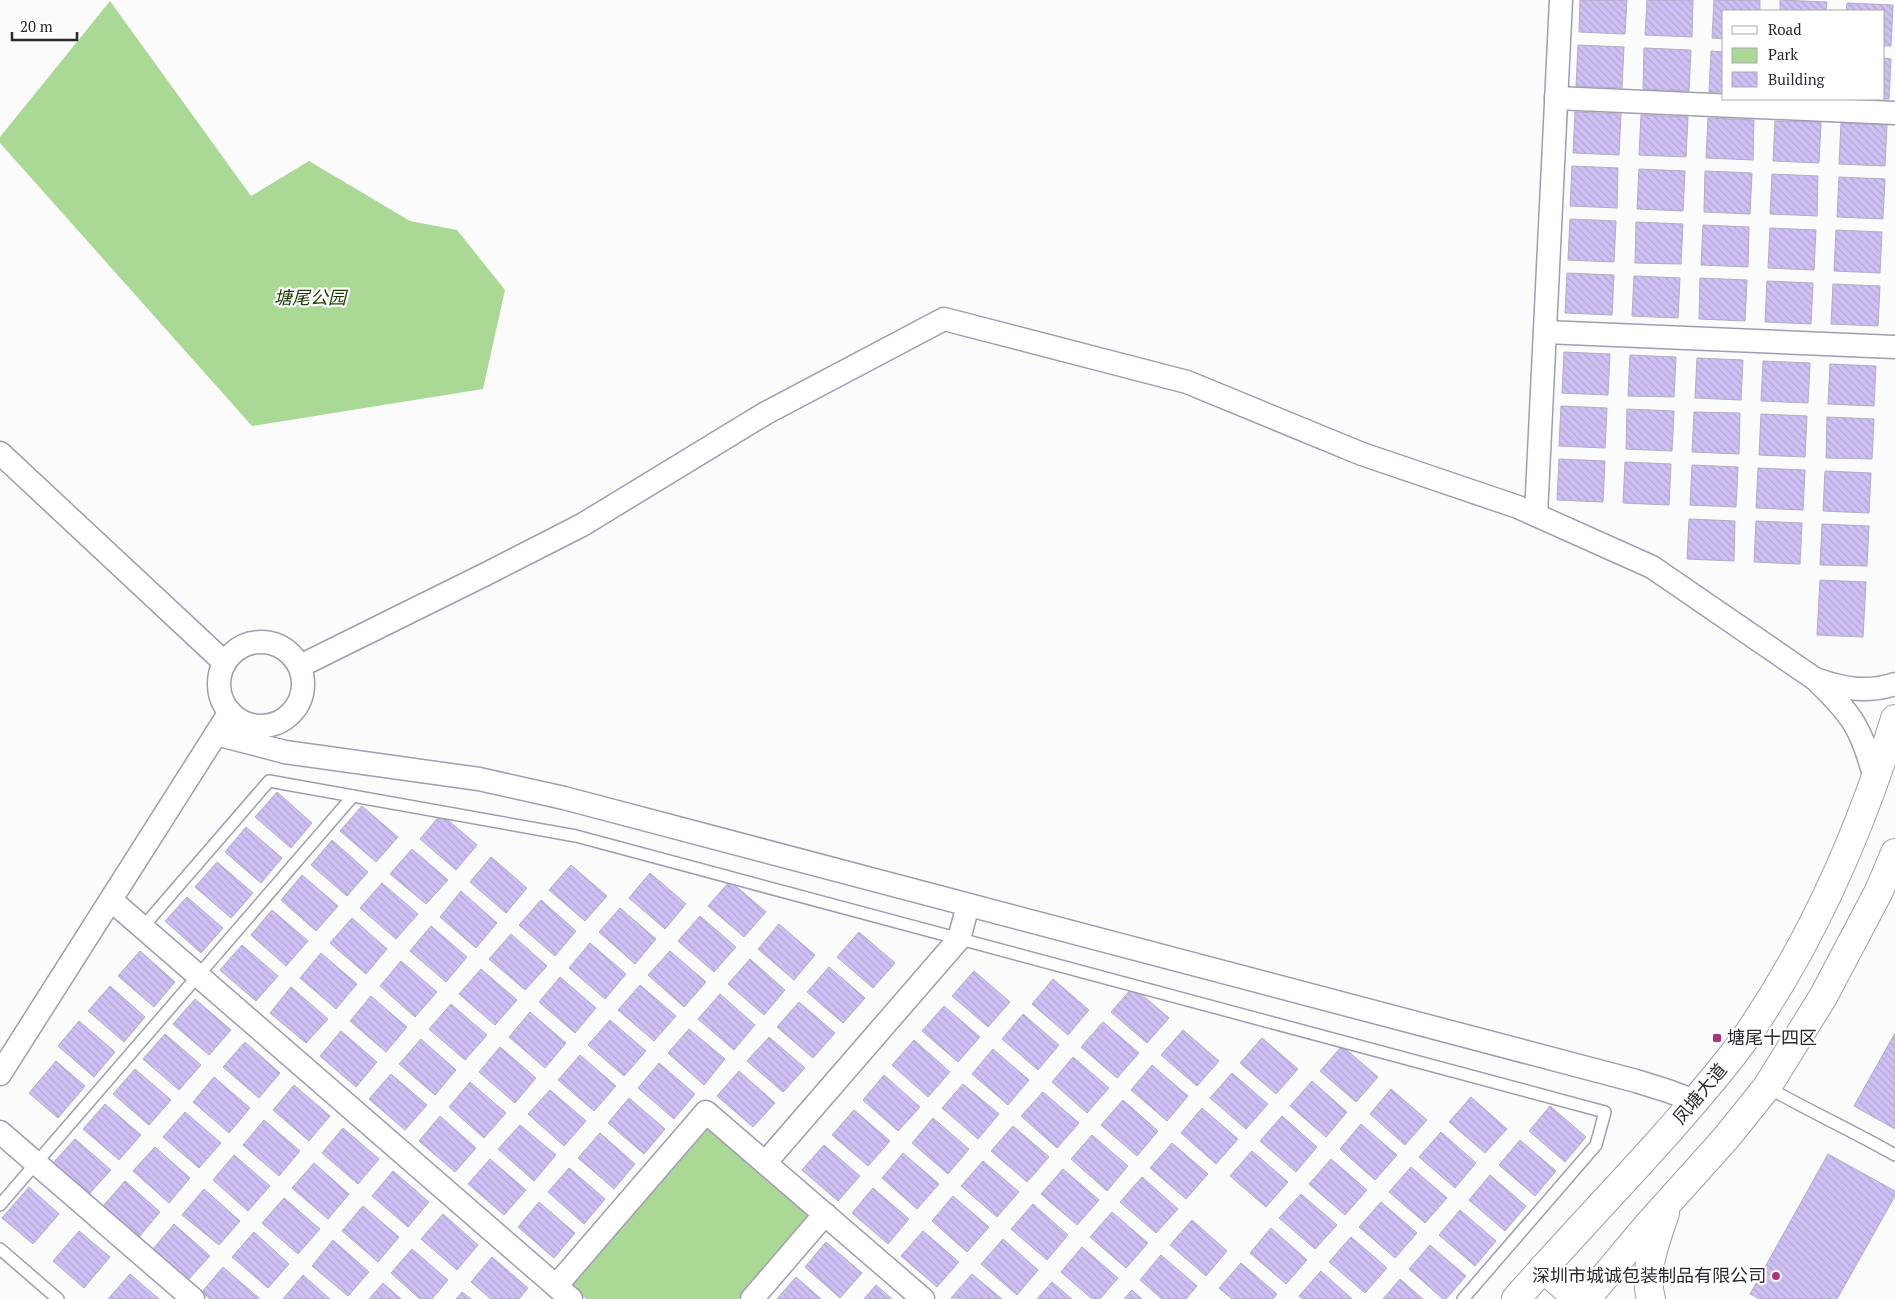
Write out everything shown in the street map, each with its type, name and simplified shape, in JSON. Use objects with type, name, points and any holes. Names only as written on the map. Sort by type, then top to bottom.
[{"type":"main road","name":"凤塘大道","points":[[1526,1296],[1543,1268],[1695,1101],[1745,1038],[1781,984],[1812,928],[1840,871],[1875,779],[1895,719]]},
{"type":"main road","points":[[1586,1299],[1726,1138],[1767,1087],[1842,963],[1879,891],[1895,852]]},
{"type":"main road","points":[[1651,1299],[1649,1292],[1650,1267],[1654,1245],[1668,1205]]},
{"type":"main road","points":[[1543,1268],[1578,1299]]},
{"type":"street","points":[[1536,515],[1561,0]]},
{"type":"street","points":[[1556,98],[1895,113]]},
{"type":"street","points":[[300,666],[582,525],[766,413],[944,319],[1187,382],[1362,454],[1518,507],[1652,567],[1815,679],[1852,718],[1862,735],[1875,779]]},
{"type":"street","points":[[1545,332],[1895,347]]},
{"type":"street","points":[[0,453],[225,663]]},
{"type":"street","points":[[260,642],[273,643],[282,647],[293,656],[300,666],[304,680],[301,698],[293,711],[273,724],[256,726],[243,722],[230,712],[222,698],[220,676],[225,663],[234,652],[246,645],[260,642]]},
{"type":"street","points":[[1815,679],[1842,688],[1865,690],[1884,688],[1895,684]]},
{"type":"street","points":[[0,1074],[230,712]]},
{"type":"street","points":[[216,734],[284,752],[479,779],[564,798],[1626,1079],[1695,1101]]},
{"type":"street","points":[[110,900],[564,1292],[706,1112],[923,1299]]},
{"type":"street","points":[[765,1163],[959,939],[968,904]]},
{"type":"street","points":[[0,1132],[193,1299]]},
{"type":"street","points":[[752,1299],[825,1214]]},
{"type":"lane","points":[[142,928],[269,781],[576,836],[1605,1112],[1596,1145],[1463,1299]]},
{"type":"lane","points":[[0,1205],[353,796]]},
{"type":"lane","points":[[1767,1087],[1798,1105],[1845,1127],[1895,1154]]},
{"type":"lane","points":[[0,1249],[58,1299]]},
{"type":"green space","name":"塘尾公园","points":[[110,1],[251,196],[309,161],[410,221],[457,230],[505,290],[483,389],[252,426],[0,143],[0,137]]},
{"type":"green space","points":[[707,1125],[811,1215],[739,1299],[586,1299],[570,1285]]},
{"type":"building","points":[[1580,0],[1627,0],[1625,34],[1579,32]]},
{"type":"building","points":[[1647,0],[1693,0],[1692,37],[1645,35]]},
{"type":"building","points":[[1714,0],[1760,0],[1760,10],[1722,10],[1722,39],[1712,38]]},
{"type":"building","points":[[1780,0],[1827,2],[1826,10],[1780,10]]},
{"type":"building","points":[[1847,3],[1893,5],[1891,46],[1885,46],[1885,10],[1846,10]]},
{"type":"building","points":[[1578,45],[1624,47],[1622,88],[1576,86]]},
{"type":"building","points":[[1644,48],[1691,50],[1689,91],[1643,89]]},
{"type":"building","points":[[1711,51],[1722,52],[1722,92],[1709,92]]},
{"type":"building","points":[[1885,58],[1891,59],[1889,99],[1885,99]]},
{"type":"building","points":[[1575,112],[1621,114],[1619,155],[1573,153]]},
{"type":"building","points":[[1641,115],[1688,117],[1686,157],[1639,155]]},
{"type":"building","points":[[1708,118],[1754,120],[1753,160],[1706,158]]},
{"type":"building","points":[[1775,121],[1821,122],[1819,163],[1773,161]]},
{"type":"building","points":[[1841,123],[1887,125],[1885,166],[1839,164]]},
{"type":"building","points":[[1572,166],[1618,168],[1617,208],[1570,206]]},
{"type":"building","points":[[1639,169],[1685,171],[1683,211],[1637,209]]},
{"type":"building","points":[[1705,171],[1752,173],[1750,214],[1704,212]]},
{"type":"building","points":[[1772,174],[1818,176],[1817,216],[1770,214]]},
{"type":"building","points":[[1839,177],[1885,179],[1883,219],[1837,217]]},
{"type":"building","points":[[1570,219],[1616,221],[1614,262],[1568,260]]},
{"type":"building","points":[[1636,222],[1683,224],[1681,264],[1635,263]]},
{"type":"building","points":[[1703,225],[1749,227],[1748,267],[1701,265]]},
{"type":"building","points":[[1770,228],[1816,230],[1814,270],[1768,268]]},
{"type":"building","points":[[1836,230],[1882,232],[1880,273],[1834,271]]},
{"type":"building","points":[[1567,273],[1614,275],[1612,315],[1565,313]]},
{"type":"building","points":[[1634,276],[1680,278],[1678,318],[1632,316]]},
{"type":"building","points":[[1700,278],[1747,280],[1745,321],[1699,319]]},
{"type":"building","points":[[1767,281],[1813,283],[1811,324],[1765,322]]},
{"type":"building","points":[[1833,284],[1880,286],[1878,326],[1831,324]]},
{"type":"building","points":[[1564,352],[1610,354],[1608,395],[1562,393]]},
{"type":"building","points":[[1630,355],[1676,357],[1674,397],[1628,396]]},
{"type":"building","points":[[1697,358],[1743,360],[1741,400],[1695,398]]},
{"type":"building","points":[[1763,361],[1810,363],[1808,403],[1761,401]]},
{"type":"building","points":[[1830,364],[1876,366],[1874,406],[1828,404]]},
{"type":"building","points":[[1561,406],[1607,408],[1605,448],[1559,446]]},
{"type":"building","points":[[1627,409],[1674,411],[1672,451],[1626,449]]},
{"type":"building","points":[[1694,412],[1740,413],[1739,454],[1692,452]]},
{"type":"building","points":[[1761,414],[1807,416],[1805,457],[1759,455]]},
{"type":"building","points":[[1827,417],[1874,419],[1872,459],[1826,458]]},
{"type":"building","points":[[1559,459],[1605,461],[1603,502],[1557,500]]},
{"type":"building","points":[[1625,462],[1671,464],[1669,505],[1623,503]]},
{"type":"building","points":[[1692,465],[1738,467],[1736,507],[1690,505]]},
{"type":"building","points":[[1758,468],[1805,470],[1803,510],[1756,508]]},
{"type":"building","points":[[1825,471],[1871,473],[1869,513],[1823,511]]},
{"type":"building","points":[[1689,519],[1735,521],[1734,561],[1687,559]]},
{"type":"building","points":[[1756,521],[1802,523],[1800,564],[1754,562]]},
{"type":"building","points":[[1822,524],[1869,526],[1867,566],[1820,565]]},
{"type":"building","points":[[1820,580],[1866,582],[1863,637],[1817,635]]},
{"type":"building","points":[[277,792],[312,823],[291,848],[255,817]]},
{"type":"building","points":[[362,806],[398,837],[376,862],[340,831]]},
{"type":"building","points":[[441,814],[477,845],[456,870],[420,839]]},
{"type":"building","points":[[246,827],[282,858],[261,883],[225,852]]},
{"type":"building","points":[[332,840],[368,872],[347,896],[311,865]]},
{"type":"building","points":[[412,849],[448,880],[426,904],[390,874]]},
{"type":"building","points":[[491,857],[527,888],[506,913],[470,882]]},
{"type":"building","points":[[217,862],[253,893],[231,918],[195,887]]},
{"type":"building","points":[[571,865],[607,896],[585,921],[549,890]]},
{"type":"building","points":[[650,873],[686,904],[665,929],[629,898]]},
{"type":"building","points":[[302,875],[338,906],[316,931],[281,900]]},
{"type":"building","points":[[730,881],[766,912],[744,937],[708,906]]},
{"type":"building","points":[[382,883],[418,914],[396,939],[360,908]]},
{"type":"building","points":[[461,891],[497,923],[476,948],[440,917]]},
{"type":"building","points":[[187,897],[223,928],[201,953],[165,921]]},
{"type":"building","points":[[541,900],[576,931],[555,956],[519,925]]},
{"type":"building","points":[[620,908],[656,939],[635,964],[599,932]]},
{"type":"building","points":[[272,910],[308,941],[286,966],[251,935]]},
{"type":"building","points":[[700,916],[736,947],[714,972],[678,941]]},
{"type":"building","points":[[352,918],[387,949],[366,974],[330,943]]},
{"type":"building","points":[[779,924],[815,955],[794,980],[758,949]]},
{"type":"building","points":[[431,926],[467,957],[446,982],[410,951]]},
{"type":"building","points":[[859,932],[895,963],[873,988],[837,957]]},
{"type":"building","points":[[511,934],[547,966],[525,990],[489,959]]},
{"type":"building","points":[[590,943],[626,974],[605,999],[569,968]]},
{"type":"building","points":[[242,945],[278,976],[256,1001],[220,970]]},
{"type":"building","points":[[140,951],[175,982],[154,1007],[118,976]]},
{"type":"building","points":[[670,951],[706,982],[684,1007],[648,975]]},
{"type":"building","points":[[321,953],[357,984],[336,1009],[300,978]]},
{"type":"building","points":[[750,959],[785,990],[764,1015],[728,984]]},
{"type":"building","points":[[401,961],[437,992],[415,1017],[380,986]]},
{"type":"building","points":[[829,967],[865,998],[843,1023],[807,992]]},
{"type":"building","points":[[481,969],[517,1000],[495,1025],[459,994]]},
{"type":"building","points":[[974,971],[1010,1002],[988,1027],[952,996]]},
{"type":"building","points":[[560,977],[596,1008],[575,1033],[539,1002]]},
{"type":"building","points":[[1053,979],[1089,1010],[1068,1035],[1032,1004]]},
{"type":"building","points":[[640,985],[676,1016],[654,1041],[618,1010]]},
{"type":"building","points":[[110,986],[145,1017],[124,1042],[88,1011]]},
{"type":"building","points":[[291,987],[328,1019],[306,1043],[270,1013]]},
{"type":"building","points":[[1133,987],[1169,1018],[1147,1043],[1111,1012]]},
{"type":"building","points":[[720,994],[755,1025],[734,1050],[698,1019]]},
{"type":"building","points":[[371,996],[407,1027],[386,1052],[350,1021]]},
{"type":"building","points":[[195,999],[231,1030],[209,1055],[173,1024]]},
{"type":"building","points":[[799,1002],[835,1033],[813,1058],[777,1027]]},
{"type":"building","points":[[451,1004],[487,1035],[465,1060],[429,1029]]},
{"type":"building","points":[[944,1006],[980,1037],[958,1062],[922,1031]]},
{"type":"building","points":[[530,1012],[566,1043],[545,1068],[509,1037]]},
{"type":"building","points":[[1023,1014],[1059,1045],[1038,1070],[1002,1039]]},
{"type":"building","points":[[610,1020],[646,1051],[624,1076],[588,1045]]},
{"type":"building","points":[[79,1021],[115,1052],[94,1077],[58,1046]]},
{"type":"building","points":[[1103,1022],[1139,1053],[1117,1078],[1081,1047]]},
{"type":"building","points":[[689,1029],[725,1059],[704,1085],[668,1053]]},
{"type":"building","points":[[1183,1030],[1219,1061],[1197,1086],[1161,1055]]},
{"type":"building","points":[[341,1031],[377,1062],[356,1087],[320,1056]]},
{"type":"building","points":[[1895,1033],[1895,1129],[1854,1106]]},
{"type":"building","points":[[165,1034],[201,1065],[179,1090],[143,1059]]},
{"type":"building","points":[[769,1037],[805,1068],[783,1092],[747,1061]]},
{"type":"building","points":[[1262,1038],[1298,1069],[1276,1094],[1240,1063]]},
{"type":"building","points":[[421,1039],[456,1070],[435,1095],[399,1064]]},
{"type":"building","points":[[914,1040],[950,1072],[928,1097],[892,1065]]},
{"type":"building","points":[[245,1042],[280,1073],[259,1098],[223,1067]]},
{"type":"building","points":[[1342,1046],[1378,1077],[1356,1102],[1320,1071]]},
{"type":"building","points":[[500,1047],[536,1078],[515,1103],[479,1072]]},
{"type":"building","points":[[993,1049],[1029,1080],[1008,1105],[972,1074]]},
{"type":"building","points":[[580,1055],[616,1086],[594,1111],[558,1080]]},
{"type":"building","points":[[1073,1057],[1109,1088],[1087,1113],[1052,1082]]},
{"type":"building","points":[[56,1061],[85,1086],[58,1118],[29,1093]]},
{"type":"building","points":[[659,1063],[695,1094],[674,1119],[638,1088]]},
{"type":"building","points":[[1152,1065],[1188,1096],[1167,1121],[1131,1090]]},
{"type":"building","points":[[135,1069],[171,1100],[149,1125],[113,1094]]},
{"type":"building","points":[[739,1071],[775,1103],[753,1127],[717,1096]]},
{"type":"building","points":[[1232,1073],[1268,1104],[1246,1129],[1210,1098]]},
{"type":"building","points":[[391,1074],[427,1105],[405,1130],[369,1099]]},
{"type":"building","points":[[884,1075],[920,1107],[898,1131],[863,1100]]},
{"type":"building","points":[[214,1077],[250,1108],[229,1133],[193,1102]]},
{"type":"building","points":[[1312,1081],[1347,1112],[1326,1137],[1290,1106]]},
{"type":"building","points":[[470,1082],[506,1113],[484,1138],[449,1107]]},
{"type":"building","points":[[963,1084],[999,1114],[978,1139],[942,1108]]},
{"type":"building","points":[[294,1085],[330,1116],[309,1141],[273,1110]]},
{"type":"building","points":[[1391,1089],[1427,1120],[1405,1145],[1370,1114]]},
{"type":"building","points":[[550,1090],[586,1121],[564,1146],[528,1114]]},
{"type":"building","points":[[1043,1092],[1079,1123],[1057,1148],[1021,1116]]},
{"type":"building","points":[[1471,1097],[1507,1129],[1485,1153],[1449,1122]]},
{"type":"building","points":[[629,1098],[665,1129],[644,1154],[608,1123]]},
{"type":"building","points":[[1123,1100],[1158,1131],[1137,1156],[1101,1125]]},
{"type":"building","points":[[105,1104],[141,1135],[119,1160],[83,1129]]},
{"type":"building","points":[[1550,1106],[1586,1137],[1565,1162],[1529,1131]]},
{"type":"building","points":[[1202,1108],[1238,1139],[1216,1164],[1181,1133]]},
{"type":"building","points":[[854,1110],[890,1141],[868,1166],[832,1135]]},
{"type":"building","points":[[185,1112],[221,1143],[199,1168],[163,1137]]},
{"type":"building","points":[[440,1116],[476,1148],[455,1172],[419,1141]]},
{"type":"building","points":[[1282,1116],[1317,1147],[1296,1172],[1260,1141]]},
{"type":"building","points":[[933,1118],[969,1149],[948,1174],[912,1143]]},
{"type":"building","points":[[264,1120],[300,1151],[279,1176],[243,1145]]},
{"type":"building","points":[[1361,1124],[1397,1155],[1375,1180],[1340,1149]]},
{"type":"building","points":[[520,1125],[556,1155],[534,1181],[498,1149]]},
{"type":"building","points":[[1013,1126],[1049,1157],[1027,1182],[991,1151]]},
{"type":"building","points":[[343,1128],[379,1159],[358,1184],[322,1153]]},
{"type":"building","points":[[1441,1132],[1476,1163],[1455,1188],[1419,1157]]},
{"type":"building","points":[[600,1133],[635,1164],[614,1189],[578,1158]]},
{"type":"building","points":[[1092,1135],[1128,1166],[1107,1191],[1071,1159]]},
{"type":"building","points":[[75,1139],[111,1170],[89,1194],[53,1163]]},
{"type":"building","points":[[1520,1140],[1556,1171],[1535,1196],[1499,1165]]},
{"type":"building","points":[[1172,1143],[1208,1174],[1186,1199],[1150,1168]]},
{"type":"building","points":[[824,1145],[860,1176],[838,1201],[802,1170]]},
{"type":"building","points":[[155,1147],[190,1178],[169,1203],[133,1171]]},
{"type":"building","points":[[1252,1151],[1288,1182],[1266,1207],[1230,1176]]},
{"type":"building","points":[[903,1153],[939,1184],[917,1209],[882,1178]]},
{"type":"building","points":[[1828,1154],[1895,1191],[1895,1196],[1837,1299],[1760,1299],[1750,1294]]},
{"type":"building","points":[[234,1155],[270,1186],[248,1211],[213,1180]]},
{"type":"building","points":[[490,1159],[526,1190],[504,1215],[468,1184]]},
{"type":"building","points":[[1331,1159],[1367,1190],[1345,1215],[1309,1184]]},
{"type":"building","points":[[983,1161],[1019,1192],[997,1217],[961,1186]]},
{"type":"building","points":[[314,1163],[349,1194],[328,1219],[292,1188]]},
{"type":"building","points":[[1411,1167],[1447,1198],[1425,1223],[1389,1192]]},
{"type":"building","points":[[569,1168],[605,1199],[584,1224],[548,1192]]},
{"type":"building","points":[[1063,1169],[1099,1200],[1077,1225],[1041,1194]]},
{"type":"building","points":[[393,1171],[429,1202],[408,1227],[372,1196]]},
{"type":"building","points":[[1490,1175],[1526,1206],[1505,1231],[1469,1200]]},
{"type":"building","points":[[1142,1177],[1178,1209],[1156,1233],[1120,1202]]},
{"type":"building","points":[[125,1181],[160,1212],[139,1237],[103,1206]]},
{"type":"building","points":[[29,1187],[59,1214],[33,1244],[2,1218]]},
{"type":"building","points":[[873,1188],[909,1219],[888,1244],[852,1213]]},
{"type":"building","points":[[204,1189],[240,1221],[219,1245],[182,1215]]},
{"type":"building","points":[[1301,1194],[1337,1225],[1315,1249],[1279,1218]]},
{"type":"building","points":[[953,1196],[989,1227],[967,1252],[932,1221]]},
{"type":"building","points":[[284,1198],[320,1229],[298,1254],[262,1223]]},
{"type":"building","points":[[539,1202],[575,1233],[554,1258],[518,1227]]},
{"type":"building","points":[[1381,1202],[1417,1233],[1395,1258],[1359,1227]]},
{"type":"building","points":[[1033,1204],[1068,1235],[1047,1260],[1011,1229]]},
{"type":"building","points":[[363,1206],[399,1237],[378,1262],[342,1231]]},
{"type":"building","points":[[1460,1210],[1496,1241],[1475,1266],[1439,1235]]},
{"type":"building","points":[[1112,1212],[1148,1243],[1126,1268],[1090,1237]]},
{"type":"building","points":[[443,1214],[478,1245],[457,1270],[421,1239]]},
{"type":"building","points":[[1192,1220],[1227,1251],[1206,1276],[1170,1245]]},
{"type":"building","points":[[174,1224],[210,1256],[188,1280],[153,1249]]},
{"type":"building","points":[[1271,1228],[1307,1260],[1286,1284],[1250,1253]]},
{"type":"building","points":[[79,1231],[110,1257],[84,1288],[53,1261]]},
{"type":"building","points":[[923,1231],[959,1262],[937,1287],[901,1256]]},
{"type":"building","points":[[254,1232],[289,1264],[268,1288],[232,1257]]},
{"type":"building","points":[[1351,1237],[1387,1268],[1365,1293],[1329,1262]]},
{"type":"building","points":[[1003,1239],[1038,1270],[1017,1295],[981,1264]]},
{"type":"building","points":[[333,1240],[369,1272],[348,1296],[312,1266]]},
{"type":"building","points":[[826,1242],[862,1273],[840,1298],[805,1267]]},
{"type":"building","points":[[1430,1245],[1466,1276],[1446,1299],[1443,1299],[1409,1269]]},
{"type":"building","points":[[1082,1247],[1118,1278],[1100,1299],[1092,1299],[1061,1272]]},
{"type":"building","points":[[412,1249],[448,1280],[432,1299],[420,1299],[391,1273]]},
{"type":"building","points":[[1161,1255],[1197,1286],[1186,1299],[1162,1299],[1140,1280]]},
{"type":"building","points":[[492,1257],[528,1288],[519,1299],[491,1299],[471,1282]]},
{"type":"building","points":[[1241,1263],[1277,1294],[1273,1299],[1232,1299],[1219,1288]]},
{"type":"building","points":[[223,1267],[259,1299],[210,1299],[202,1292]]},
{"type":"building","points":[[1321,1271],[1352,1299],[1302,1299],[1299,1296]]},
{"type":"building","points":[[130,1274],[159,1299],[108,1299]]},
{"type":"building","points":[[972,1274],[1002,1299],[951,1298]]},
{"type":"building","points":[[303,1275],[330,1299],[283,1299]]},
{"type":"building","points":[[796,1277],[821,1299],[777,1299]]},
{"type":"building","points":[[1400,1279],[1423,1299],[1383,1299]]},
{"type":"building","points":[[1052,1282],[1072,1299],[1037,1299]]},
{"type":"building","points":[[383,1283],[401,1299],[369,1299]]},
{"type":"building","points":[[876,1285],[892,1299],[864,1299]]},
{"type":"building","points":[[1132,1290],[1142,1299],[1124,1299]]},
{"type":"building","points":[[462,1292],[471,1299],[456,1299]]},
{"type":"place","name":"塘尾十四区","points":[[1717,1038]]},
{"type":"place","name":"深圳市城诚包装制品有限公司","points":[[1776,1276]]}]
